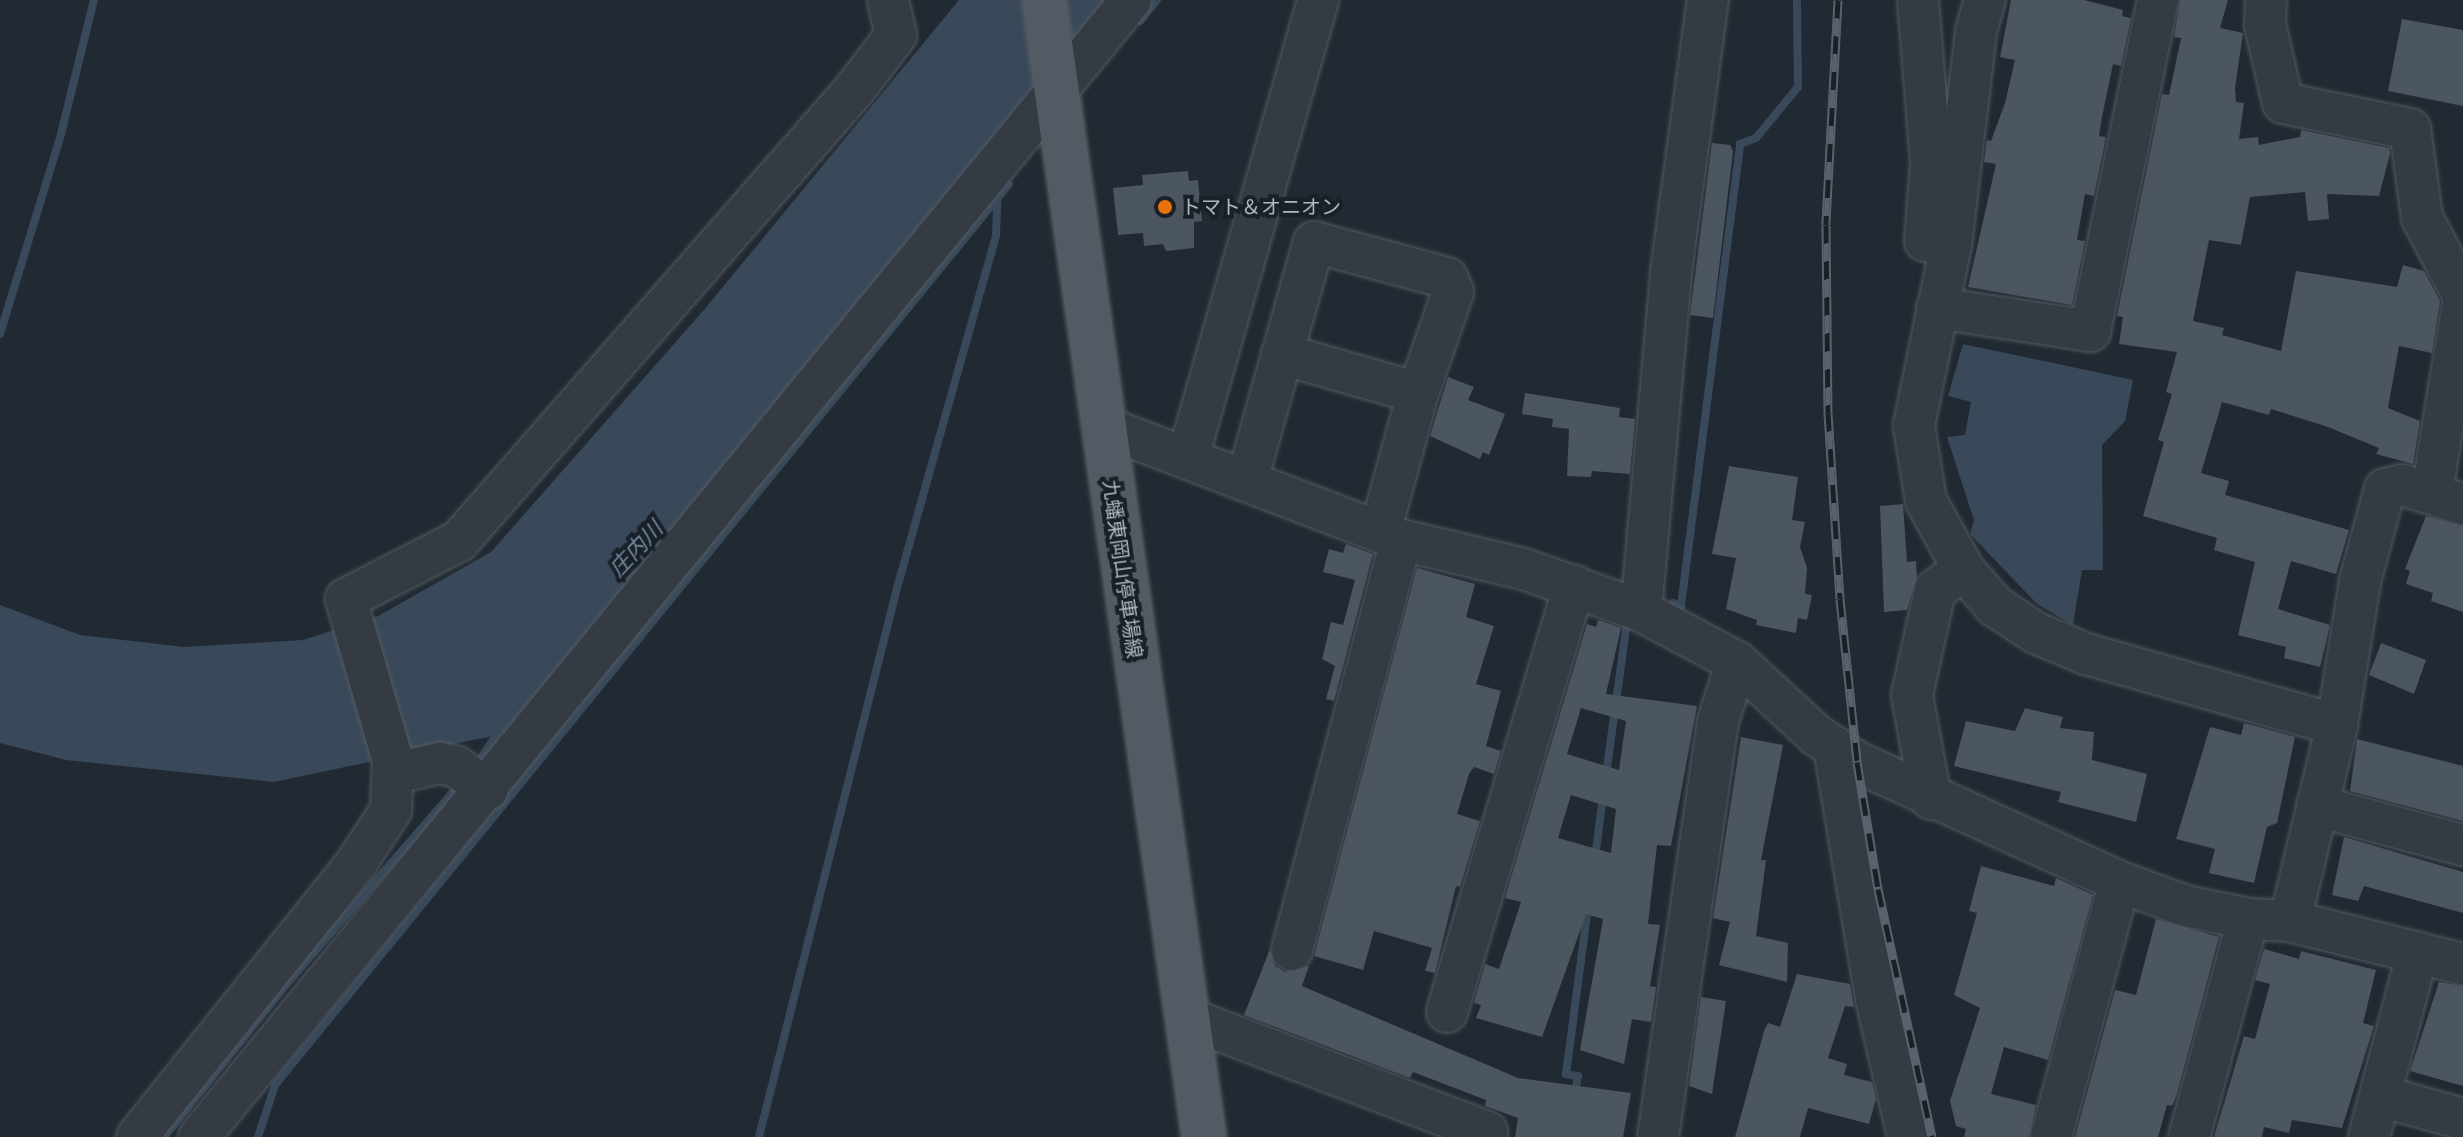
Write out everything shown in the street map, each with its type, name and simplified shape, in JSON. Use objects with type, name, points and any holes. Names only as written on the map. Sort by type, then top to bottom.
[{"type":"main road","name":"九蟠東岡山停車場線","points":[[1044,0],[1204,1137]]},
{"type":"street","points":[[137,1137],[376,836],[391,810],[394,767],[346,599],[459,541],[855,89],[896,35],[888,0]]},
{"type":"street","points":[[199,1137],[475,781],[1131,0]]},
{"type":"street","points":[[1188,457],[1318,0]]},
{"type":"street","points":[[1641,611],[1671,272],[1708,0]]},
{"type":"street","points":[[1918,0],[1931,163],[1925,241],[1951,245]]},
{"type":"street","points":[[1985,0],[1976,31],[1951,245],[1914,426],[1917,464],[1942,536],[1964,570],[1995,606],[2036,633],[2086,654],[2337,725]]},
{"type":"street","points":[[1937,308],[2090,331],[2158,0]]},
{"type":"street","points":[[2266,0],[2265,25],[2283,103],[2410,129],[2422,218],[2463,295]]},
{"type":"street","points":[[1247,480],[1314,242],[1447,278],[1453,292],[1418,393],[1391,536],[1292,950]]},
{"type":"street","points":[[2290,921],[2337,725],[2360,581],[2385,489],[2403,485],[2447,498],[2463,303]]},
{"type":"street","points":[[1282,354],[1418,393]]},
{"type":"street","points":[[1102,426],[1391,536],[1574,586],[1641,611],[1737,662],[1834,747],[1931,799],[2120,882],[2186,906],[2248,919],[2290,921],[2463,964]]},
{"type":"street","points":[[1931,799],[1912,695],[1935,590],[1964,570]]},
{"type":"street","points":[[1447,1012],[1574,586]]},
{"type":"street","points":[[1658,1137],[1718,721],[1737,662]]},
{"type":"street","points":[[1834,747],[1873,984],[1908,1137]]},
{"type":"street","points":[[394,767],[440,763],[475,781]]},
{"type":"street","points":[[2317,806],[2463,845]]},
{"type":"street","points":[[2051,1137],[2120,882]]},
{"type":"street","points":[[2189,1137],[2248,919]]},
{"type":"street","points":[[2369,1137],[2418,952]]},
{"type":"street","points":[[1187,1018],[1487,1132],[1486,1137]]},
{"type":"street","points":[[2380,1096],[2463,1119]]},
{"type":"water","name":"庄内川","points":[[959,0],[1107,0],[525,729],[274,782],[66,760],[0,743],[0,605],[80,635],[184,647],[303,640],[378,616],[491,552],[703,311]]},
{"type":"water","points":[[1963,344],[2133,380],[2125,421],[2102,445],[2103,570],[2082,570],[2073,625],[2037,604],[1970,534],[1974,520],[1947,437],[1965,435],[1971,402],[1948,396]]},
{"type":"building","points":[[2011,0],[2084,0],[2123,10],[2122,16],[2131,18],[2121,66],[2113,64],[2099,136],[2106,137],[2094,196],[2085,194],[2077,240],[2085,241],[2072,305],[1968,287],[1996,164],[1984,162],[1987,140],[1991,141],[2005,103],[2015,60],[2000,57]]},
{"type":"building","points":[[2180,0],[2228,0],[2220,28],[2243,33],[2235,88],[2236,102],[2244,103],[2239,139],[2258,137],[2259,145],[2300,137],[2301,130],[2389,148],[2390,154],[2379,196],[2327,194],[2329,219],[2308,221],[2305,192],[2250,197],[2241,245],[2209,240],[2193,321],[2224,328],[2222,335],[2281,351],[2296,271],[2397,287],[2403,265],[2424,271],[2440,301],[2432,353],[2399,346],[2388,408],[2420,421],[2413,464],[2376,454],[2379,448],[2328,427],[2271,409],[2269,415],[2222,402],[2201,473],[2229,481],[2225,495],[2349,530],[2336,574],[2291,561],[2278,609],[2330,625],[2320,667],[2284,658],[2286,647],[2238,635],[2255,562],[2214,550],[2217,538],[2143,516],[2164,442],[2158,440],[2172,394],[2166,392],[2177,352],[2119,344],[2123,317],[2117,316],[2162,94],[2169,95],[2181,38],[2174,37]]},
{"type":"building","points":[[2402,19],[2463,30],[2463,106],[2388,91]]},
{"type":"building","points":[[1712,143],[1730,145],[1733,151],[1713,318],[1690,315]]},
{"type":"building","points":[[1188,171],[1189,181],[1198,180],[1202,221],[1194,222],[1194,248],[1166,251],[1163,244],[1144,246],[1143,233],[1118,235],[1113,188],[1143,185],[1142,175]]},
{"type":"building","points":[[1448,377],[1474,387],[1468,400],[1505,414],[1489,455],[1483,452],[1480,459],[1430,436]]},
{"type":"building","points":[[1525,393],[1620,408],[1619,417],[1635,419],[1630,474],[1592,471],[1591,477],[1567,476],[1569,429],[1552,427],[1553,419],[1522,414]]},
{"type":"building","points":[[1729,466],[1798,477],[1792,520],[1805,522],[1800,547],[1807,568],[1805,594],[1812,595],[1807,620],[1798,618],[1796,633],[1756,625],[1757,620],[1726,609],[1736,558],[1712,554]]},
{"type":"building","points":[[1903,504],[1907,562],[1916,561],[1917,577],[1907,610],[1884,612],[1880,506]]},
{"type":"building","points":[[2426,516],[2463,526],[2463,612],[2431,601],[2433,593],[2406,584],[2410,571],[2405,569]]},
{"type":"building","points":[[1346,544],[1373,554],[1334,701],[1326,699],[1335,666],[1322,659],[1331,622],[1343,625],[1355,580],[1323,572],[1329,549],[1343,553]]},
{"type":"building","points":[[1417,568],[1475,584],[1466,617],[1494,626],[1476,684],[1501,691],[1486,746],[1501,751],[1494,774],[1474,767],[1469,774],[1457,814],[1480,821],[1460,887],[1456,886],[1435,973],[1425,971],[1432,948],[1374,931],[1363,970],[1314,956]]},
{"type":"building","points":[[1598,620],[1621,628],[1606,694],[1697,706],[1671,846],[1657,845],[1648,924],[1660,925],[1650,986],[1656,987],[1651,1022],[1632,1019],[1624,1064],[1580,1050],[1603,919],[1586,914],[1542,1037],[1476,1018],[1481,1005],[1474,1003],[1485,964],[1499,969],[1521,902],[1505,898],[1587,624],[1596,627]],"holes":[[[1581,708],[1626,721],[1619,770],[1567,754]],[[1571,795],[1616,809],[1611,853],[1558,838]]]},
{"type":"building","points":[[2381,643],[2426,660],[2414,694],[2369,675]]},
{"type":"building","points":[[2025,708],[2063,717],[2060,728],[2094,732],[2092,760],[2147,774],[2136,822],[2058,802],[2061,792],[1954,766],[1966,721],[2015,731]]},
{"type":"building","points":[[2244,723],[2295,737],[2277,823],[2267,827],[2254,883],[2209,873],[2215,849],[2176,839],[2210,727],[2241,735]]},
{"type":"building","points":[[1741,737],[1783,745],[1761,860],[1766,860],[1756,936],[1788,943],[1787,982],[1719,965],[1730,922],[1713,918]]},
{"type":"building","points":[[2357,739],[2463,766],[2463,821],[2350,791]]},
{"type":"building","points":[[2344,837],[2463,872],[2463,913],[2364,886],[2358,901],[2332,895]]},
{"type":"building","points":[[1981,866],[2054,886],[2056,878],[2093,895],[2048,1060],[2004,1047],[1991,1094],[2036,1105],[2029,1137],[1964,1137],[1966,1129],[1956,1126],[1950,1101],[1980,1008],[1954,995],[1977,913],[1969,911]]},
{"type":"building","points":[[2156,919],[2219,937],[2177,1094],[2172,1106],[2167,1105],[2158,1137],[2075,1137],[2115,990],[2136,995]]},
{"type":"building","points":[[1270,949],[1275,966],[1285,972],[1309,966],[1302,986],[1518,1078],[1631,1093],[1623,1137],[1515,1137],[1518,1118],[1485,1106],[1486,1100],[1413,1072],[1410,1078],[1244,1015]]},
{"type":"building","points":[[2264,949],[2299,959],[2301,951],[2376,970],[2363,1023],[2374,1026],[2342,1128],[2292,1120],[2289,1133],[2264,1127],[2262,1137],[2214,1137],[2244,1036],[2255,1039],[2270,984],[2255,980]]},
{"type":"building","points":[[1797,974],[1850,984],[1854,1007],[1845,1006],[1828,1058],[1847,1064],[1844,1075],[1872,1082],[1876,1099],[1869,1124],[1808,1108],[1800,1137],[1735,1137],[1764,1031],[1768,1023],[1780,1027]]},
{"type":"building","points":[[2439,982],[2463,986],[2463,1086],[2410,1071]]},
{"type":"building","points":[[1701,997],[1726,1001],[1712,1094],[1689,1086]]},
{"type":"waterway","points":[[0,334],[61,134],[94,0]]},
{"type":"waterway","points":[[1140,21],[1157,0]]},
{"type":"waterway","points":[[1673,603],[1681,606],[1740,144],[1756,138],[1798,87],[1797,0]]},
{"type":"waterway","points":[[258,1137],[275,1085],[1009,184]]},
{"type":"waterway","points":[[759,1137],[897,588],[996,235],[997,200]]},
{"type":"waterway","points":[[1606,775],[1626,629]]},
{"type":"waterway","points":[[475,767],[501,728]]},
{"type":"waterway","points":[[164,1137],[284,987],[461,783]]},
{"type":"waterway","points":[[1595,858],[1603,796]]},
{"type":"waterway","points":[[1575,1094],[1578,1076],[1566,1074],[1588,907]]},
{"type":"railway","points":[[1838,0],[1826,225],[1828,413],[1840,599],[1857,762],[1878,889],[1932,1137]]},
{"type":"place","name":"トマト＆オニオン","points":[[1165,207]]}]
